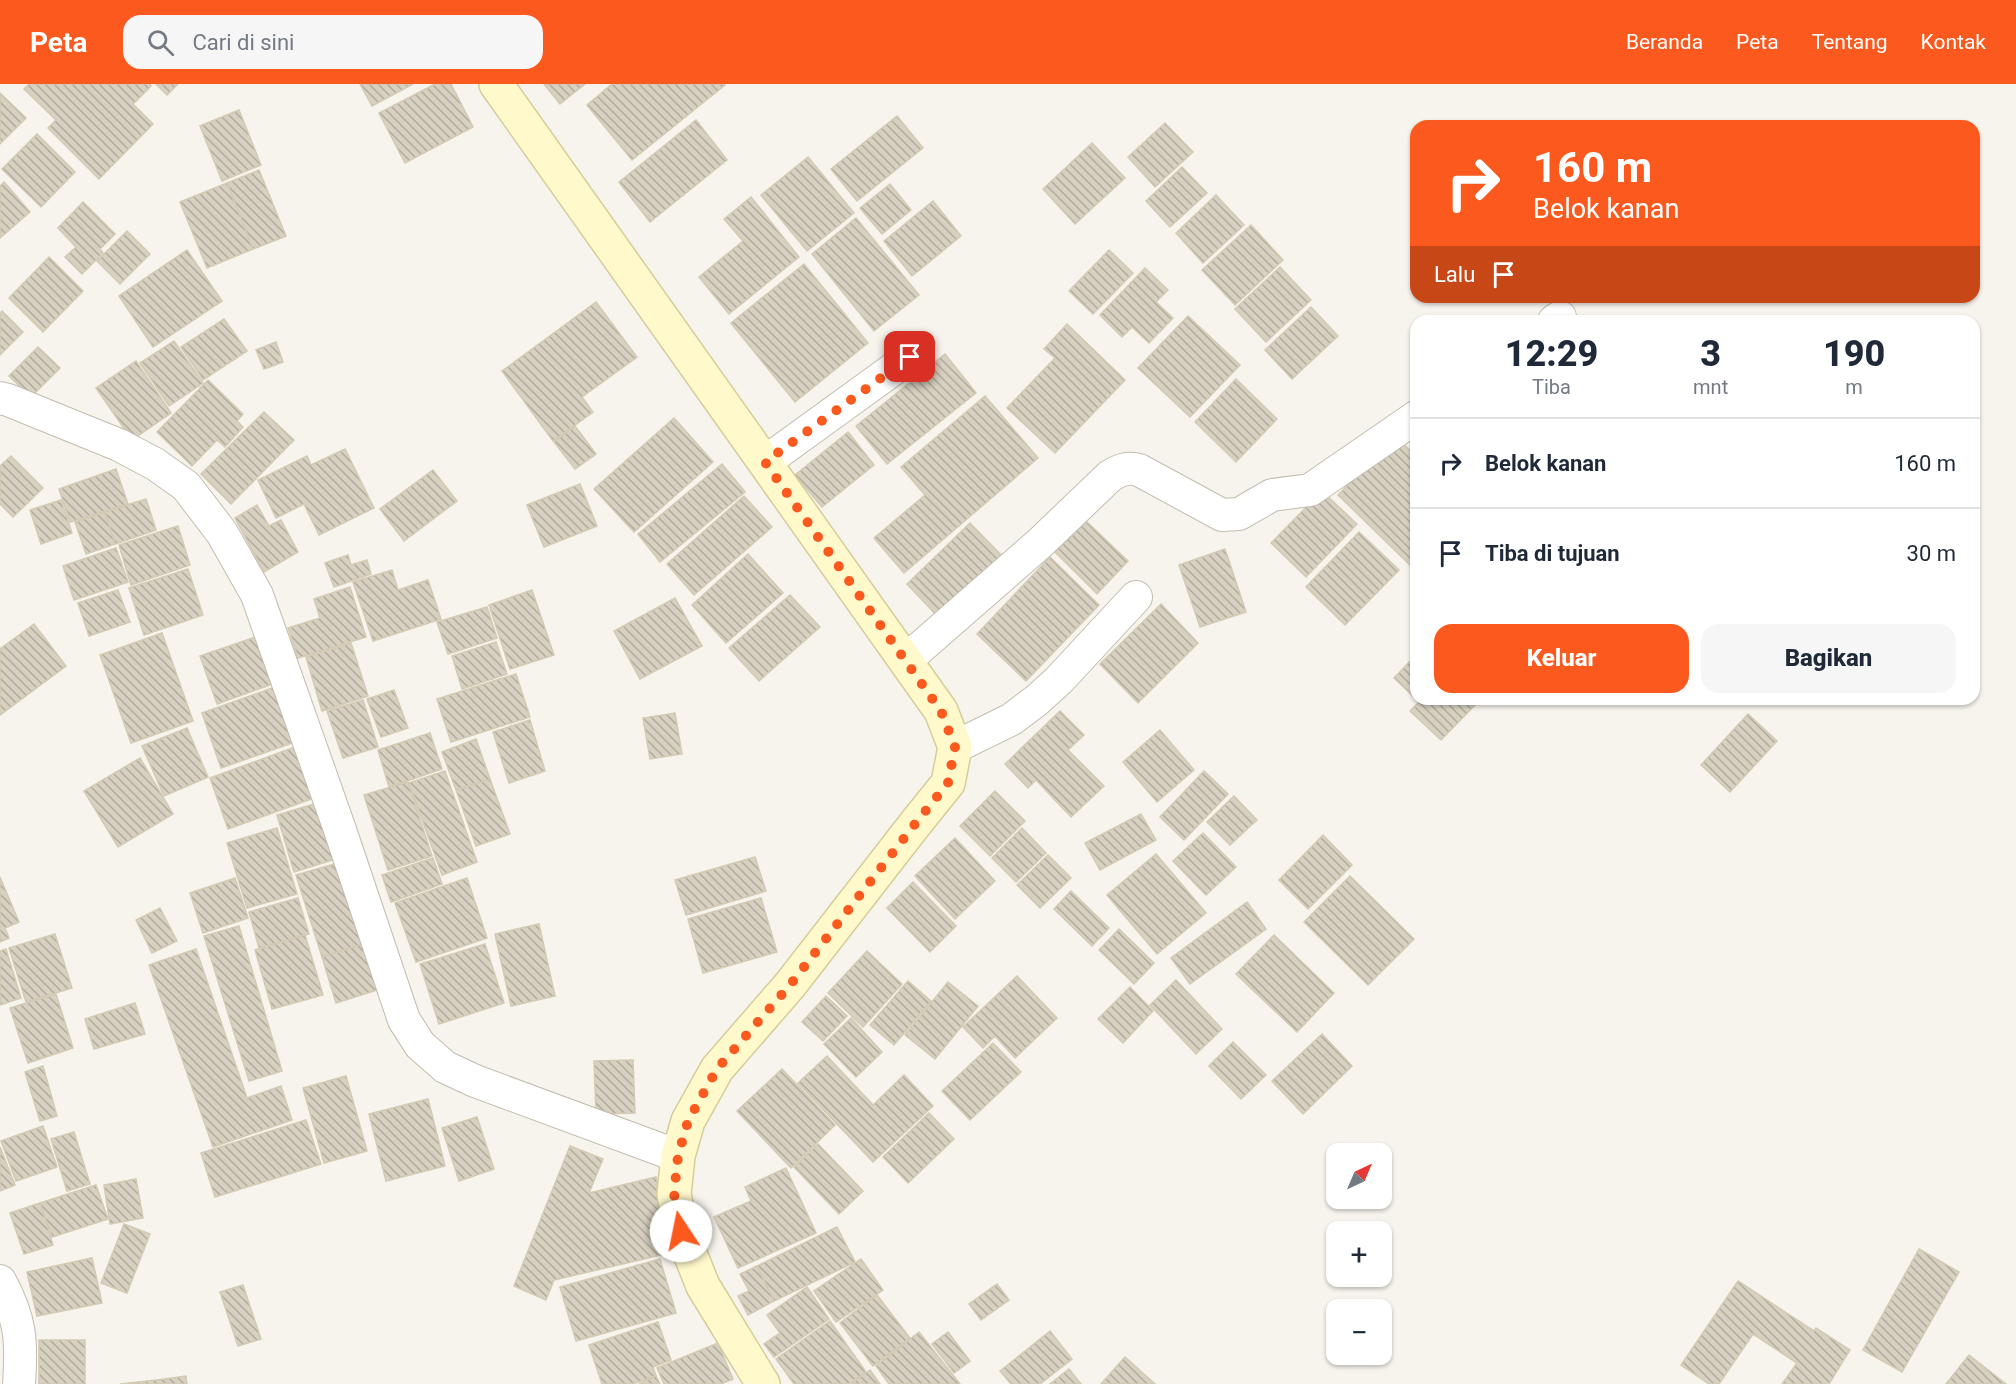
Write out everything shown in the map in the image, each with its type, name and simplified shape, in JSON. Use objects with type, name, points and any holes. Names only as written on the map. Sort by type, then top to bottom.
[{"type":"street","points":[[496,84],[941,711],[955,747],[948,783],[790,985],[717,1069],[688,1121],[678,1156],[674,1194],[681,1231],[703,1286],[763,1384]]},
{"type":"street","points":[[765,462],[910,357]]},
{"type":"street","points":[[0,398],[9,399],[119,445],[155,464],[186,486],[222,533],[257,596],[404,1020],[420,1045],[445,1067],[475,1082],[678,1156]]},
{"type":"street","points":[[905,661],[1040,543],[1110,476],[1121,470],[1131,468],[1138,470],[1222,515],[1239,514],[1272,495],[1310,490],[1410,421]]},
{"type":"street","points":[[955,747],[1012,718],[1038,700],[1136,597]]},
{"type":"street","points":[[0,1281],[10,1299],[18,1324],[22,1350],[19,1384]]},
{"type":"building","points":[[29,84],[150,84],[151,86],[133,104],[153,124],[99,179],[48,128],[56,120],[24,89]]},
{"type":"building","points":[[156,84],[178,84],[167,95]]},
{"type":"building","points":[[360,84],[413,84],[372,106]]},
{"type":"building","points":[[435,84],[451,84],[473,127],[405,163],[379,113]]},
{"type":"building","points":[[544,84],[585,84],[560,104]]},
{"type":"building","points":[[612,84],[725,85],[632,160],[587,105]]},
{"type":"building","points":[[0,93],[26,118],[0,144]]},
{"type":"building","points":[[239,110],[261,165],[222,181],[200,126]]},
{"type":"building","points":[[897,116],[923,148],[857,201],[831,169]]},
{"type":"building","points":[[696,120],[727,160],[650,222],[619,182]]},
{"type":"building","points":[[1165,123],[1193,152],[1155,187],[1128,157]]},
{"type":"building","points":[[37,134],[75,172],[41,207],[2,169]]},
{"type":"building","points":[[1092,143],[1125,178],[1075,224],[1043,189]]},
{"type":"building","points":[[808,157],[854,213],[807,251],[761,195]]},
{"type":"building","points":[[1182,167],[1207,193],[1170,227],[1146,201]]},
{"type":"building","points":[[259,170],[286,236],[253,249],[227,183]]},
{"type":"building","points":[[4,182],[30,212],[0,238],[0,186]]},
{"type":"building","points":[[227,183],[253,249],[207,268],[180,202]]},
{"type":"building","points":[[890,184],[911,210],[882,234],[860,208]]},
{"type":"building","points":[[1216,195],[1244,225],[1203,263],[1176,233]]},
{"type":"building","points":[[751,197],[799,257],[729,314],[699,277],[743,241],[724,219]]},
{"type":"building","points":[[933,201],[961,236],[912,276],[884,241]]},
{"type":"building","points":[[83,202],[115,234],[100,249],[103,253],[82,274],[65,257],[76,247],[58,228]]},
{"type":"building","points":[[856,218],[919,295],[874,331],[812,254]]},
{"type":"building","points":[[1251,225],[1283,260],[1235,305],[1202,270]]},
{"type":"building","points":[[127,231],[150,254],[120,284],[97,261]]},
{"type":"building","points":[[187,250],[222,301],[153,347],[119,296]]},
{"type":"building","points":[[1109,250],[1133,273],[1093,314],[1069,291]]},
{"type":"building","points":[[49,257],[83,291],[43,332],[9,298]]},
{"type":"building","points":[[804,264],[868,343],[795,402],[731,323]]},
{"type":"building","points":[[1280,267],[1311,300],[1266,342],[1235,309]]},
{"type":"building","points":[[1145,268],[1168,290],[1156,302],[1173,318],[1149,343],[1132,327],[1122,337],[1100,315]]},
{"type":"building","points":[[596,302],[637,357],[582,397],[593,412],[553,441],[502,371]]},
{"type":"building","points":[[1311,307],[1338,336],[1292,379],[1265,350]]},
{"type":"building","points":[[2,311],[23,332],[0,355],[0,313]]},
{"type":"building","points":[[1188,316],[1240,365],[1190,417],[1138,368]]},
{"type":"building","points":[[224,319],[247,351],[203,380],[181,347]]},
{"type":"building","points":[[1067,324],[1125,380],[1055,453],[1007,408],[1055,358],[1044,349]]},
{"type":"building","points":[[174,341],[203,383],[169,406],[140,363]]},
{"type":"building","points":[[276,342],[283,362],[264,369],[256,350]]},
{"type":"building","points":[[38,347],[60,368],[31,397],[9,376]]},
{"type":"building","points":[[945,354],[976,393],[887,464],[856,426]]},
{"type":"building","points":[[136,361],[171,413],[132,440],[96,388]]},
{"type":"building","points":[[1236,379],[1277,419],[1236,462],[1195,422]]},
{"type":"building","points":[[208,380],[243,414],[237,421],[243,427],[225,447],[217,440],[192,466],[157,432]]},
{"type":"building","points":[[985,396],[1038,458],[904,573],[874,538],[925,495],[901,467]]},
{"type":"building","points":[[264,412],[294,440],[231,504],[201,474]]},
{"type":"building","points":[[674,418],[713,462],[634,532],[594,489]]},
{"type":"building","points":[[575,426],[596,454],[575,469],[554,442]]},
{"type":"building","points":[[848,432],[874,465],[822,507],[795,475]]},
{"type":"building","points":[[1395,436],[1410,450],[1410,565],[1338,495]]},
{"type":"building","points":[[345,449],[374,508],[319,535],[304,504],[276,518],[258,480],[307,456],[311,465]]},
{"type":"building","points":[[11,456],[43,488],[13,517],[0,504],[0,466]]},
{"type":"building","points":[[722,464],[745,492],[660,562],[638,534]]},
{"type":"building","points":[[116,469],[128,504],[70,522],[59,489]]},
{"type":"building","points":[[433,470],[457,501],[404,541],[380,509]]},
{"type":"building","points":[[580,484],[597,526],[544,547],[527,505]]},
{"type":"building","points":[[1322,491],[1357,524],[1306,577],[1271,543]]},
{"type":"building","points":[[744,496],[772,527],[694,595],[667,564]]},
{"type":"building","points":[[146,499],[156,530],[115,544],[105,512]]},
{"type":"building","points":[[61,500],[72,533],[41,544],[30,510]]},
{"type":"building","points":[[257,505],[269,526],[281,520],[298,552],[264,572],[235,518]]},
{"type":"building","points":[[105,512],[115,544],[86,554],[75,522]]},
{"type":"building","points":[[1086,521],[1128,561],[1097,594],[1055,552]]},
{"type":"building","points":[[970,523],[1004,558],[940,619],[907,584]]},
{"type":"building","points":[[178,526],[190,565],[131,585],[119,545]]},
{"type":"building","points":[[1359,532],[1399,570],[1345,625],[1306,587]]},
{"type":"building","points":[[116,548],[128,582],[74,600],[63,566]]},
{"type":"building","points":[[1225,549],[1246,612],[1200,627],[1179,565]]},
{"type":"building","points":[[748,554],[783,593],[726,643],[692,605]]},
{"type":"building","points":[[348,555],[351,565],[367,560],[371,574],[334,587],[325,563]]},
{"type":"building","points":[[1050,557],[1099,605],[1026,681],[977,634]]},
{"type":"building","points":[[188,569],[203,615],[144,635],[129,588]]},
{"type":"building","points":[[392,570],[398,590],[428,580],[441,619],[373,641],[353,582]]},
{"type":"building","points":[[350,587],[366,637],[298,658],[288,628],[320,618],[314,599]]},
{"type":"building","points":[[118,590],[130,622],[89,636],[78,603]]},
{"type":"building","points":[[532,590],[554,655],[510,669],[489,605]]},
{"type":"building","points":[[790,595],[820,627],[759,681],[729,648]]},
{"type":"building","points":[[675,598],[702,646],[640,679],[614,631]]},
{"type":"building","points":[[1161,604],[1198,643],[1138,703],[1100,664]]},
{"type":"building","points":[[487,607],[497,638],[448,654],[437,622]]},
{"type":"building","points":[[34,624],[66,666],[0,715],[0,649]]},
{"type":"building","points":[[162,633],[193,721],[131,743],[100,655]]},
{"type":"building","points":[[258,636],[275,683],[217,704],[200,656]]},
{"type":"building","points":[[496,642],[507,674],[462,689],[452,656]]},
{"type":"building","points":[[351,643],[368,696],[322,711],[306,657]]},
{"type":"building","points":[[1410,661],[1410,693],[1394,678]]},
{"type":"building","points":[[516,674],[530,717],[451,742],[437,699]]},
{"type":"building","points":[[275,687],[295,742],[221,768],[202,713]]},
{"type":"building","points":[[394,690],[408,728],[381,737],[367,699]]},
{"type":"building","points":[[363,700],[378,747],[343,758],[327,711]]},
{"type":"building","points":[[1416,705],[1475,705],[1441,740],[1410,711]]},
{"type":"building","points":[[1060,711],[1084,735],[1068,750],[1104,786],[1071,817],[1036,780],[1028,788],[1005,764]]},
{"type":"building","points":[[675,713],[682,754],[650,759],[643,718]]},
{"type":"building","points":[[1748,714],[1777,741],[1730,792],[1701,765]]},
{"type":"building","points":[[530,720],[545,771],[509,783],[493,732]]},
{"type":"building","points":[[187,728],[208,777],[164,796],[142,746]]},
{"type":"building","points":[[1160,730],[1194,770],[1157,802],[1123,762]]},
{"type":"building","points":[[430,733],[442,769],[389,787],[378,750]]},
{"type":"building","points":[[476,739],[490,779],[456,790],[442,752]]},
{"type":"building","points":[[295,747],[314,798],[228,829],[210,778]]},
{"type":"building","points":[[140,758],[173,814],[118,847],[84,791]]},
{"type":"building","points":[[445,771],[477,862],[442,875],[409,783]]},
{"type":"building","points":[[1204,771],[1228,794],[1184,840],[1160,817]]},
{"type":"building","points":[[490,779],[510,834],[476,846],[456,790]]},
{"type":"building","points":[[408,782],[432,856],[388,870],[364,795]]},
{"type":"building","points":[[995,791],[1025,821],[990,856],[960,826]]},
{"type":"building","points":[[1234,796],[1257,820],[1230,845],[1207,822]]},
{"type":"building","points":[[321,802],[339,858],[294,872],[277,815]]},
{"type":"building","points":[[1141,814],[1156,840],[1100,870],[1085,843]]},
{"type":"building","points":[[277,828],[297,894],[247,908],[227,843]]},
{"type":"building","points":[[1022,828],[1046,853],[1016,882],[992,858]]},
{"type":"building","points":[[1203,833],[1236,867],[1206,895],[1173,861]]},
{"type":"building","points":[[1323,835],[1352,865],[1308,909],[1279,880]]},
{"type":"building","points":[[955,838],[995,881],[955,919],[915,876]]},
{"type":"building","points":[[1156,854],[1206,913],[1157,954],[1107,895]]},
{"type":"building","points":[[1048,855],[1071,878],[1040,908],[1017,885]]},
{"type":"building","points":[[755,857],[766,891],[686,915],[675,880]]},
{"type":"building","points":[[433,858],[442,884],[391,902],[382,875]]},
{"type":"building","points":[[338,863],[363,944],[322,957],[296,875]]},
{"type":"building","points":[[1350,876],[1414,939],[1368,985],[1304,922]]},
{"type":"building","points":[[0,877],[19,922],[5,928],[9,938],[0,942]]},
{"type":"building","points":[[235,878],[248,918],[203,933],[190,893]]},
{"type":"building","points":[[467,878],[487,938],[416,962],[395,903]]},
{"type":"building","points":[[913,882],[956,926],[930,952],[887,908]]},
{"type":"building","points":[[1071,891],[1109,928],[1092,946],[1054,909]]},
{"type":"building","points":[[298,898],[309,934],[259,948],[249,912]]},
{"type":"building","points":[[761,898],[777,952],[703,973],[688,919]]},
{"type":"building","points":[[1247,902],[1266,929],[1190,984],[1171,958]]},
{"type":"building","points":[[160,908],[177,941],[152,953],[136,920]]},
{"type":"building","points":[[539,924],[555,996],[511,1006],[495,934]]},
{"type":"building","points":[[239,926],[282,1071],[249,1081],[204,936]]},
{"type":"building","points":[[1119,929],[1154,963],[1134,984],[1099,950]]},
{"type":"building","points":[[55,934],[72,988],[26,1002],[9,948]]},
{"type":"building","points":[[305,935],[323,995],[272,1009],[255,950]]},
{"type":"building","points":[[1274,935],[1334,993],[1297,1032],[1236,974]]},
{"type":"building","points":[[363,944],[377,990],[336,1003],[322,957]]},
{"type":"building","points":[[485,944],[504,1003],[439,1024],[420,964]]},
{"type":"building","points":[[6,949],[21,998],[0,1005],[0,951]]},
{"type":"building","points":[[196,949],[247,1098],[281,1086],[292,1120],[213,1147],[149,965]]},
{"type":"building","points":[[867,951],[902,984],[863,1027],[828,993]]},
{"type":"building","points":[[1017,976],[1057,1018],[1015,1058],[995,1036],[983,1048],[963,1027]]},
{"type":"building","points":[[1176,980],[1222,1029],[1196,1054],[1150,1005]]},
{"type":"building","points":[[908,981],[931,1001],[894,1045],[870,1025]]},
{"type":"building","points":[[948,982],[978,1006],[935,1059],[905,1035]]},
{"type":"building","points":[[1130,987],[1153,1011],[1123,1043],[1098,1019]]},
{"type":"building","points":[[56,994],[73,1048],[28,1063],[10,1008]]},
{"type":"building","points":[[826,996],[847,1016],[823,1041],[802,1022]]},
{"type":"building","points":[[135,1003],[145,1034],[94,1049],[85,1019]]},
{"type":"building","points":[[851,1018],[882,1052],[856,1077],[824,1044]]},
{"type":"building","points":[[1322,1034],[1352,1066],[1303,1114],[1272,1081]]},
{"type":"building","points":[[1233,1042],[1266,1075],[1241,1099],[1209,1066]]},
{"type":"building","points":[[993,1043],[1021,1072],[970,1120],[942,1091]]},
{"type":"building","points":[[827,1056],[873,1105],[904,1075],[933,1106],[873,1162],[798,1083]]},
{"type":"building","points":[[633,1060],[635,1113],[596,1114],[594,1061]]},
{"type":"building","points":[[43,1066],[57,1116],[40,1121],[25,1072]]},
{"type":"building","points":[[782,1069],[835,1125],[791,1168],[737,1111]]},
{"type":"building","points":[[346,1076],[367,1151],[324,1163],[303,1088]]},
{"type":"building","points":[[428,1099],[445,1166],[386,1181],[369,1114]]},
{"type":"building","points":[[929,1113],[954,1139],[908,1183],[883,1157]]},
{"type":"building","points":[[477,1117],[494,1169],[459,1181],[442,1128]]},
{"type":"building","points":[[306,1120],[321,1164],[215,1197],[201,1153]]},
{"type":"building","points":[[43,1126],[57,1167],[16,1181],[1,1141]]},
{"type":"building","points":[[74,1132],[90,1184],[67,1191],[51,1139]]},
{"type":"building","points":[[818,1144],[863,1191],[839,1214],[794,1167]]},
{"type":"building","points":[[570,1146],[603,1159],[589,1193],[656,1177],[674,1252],[554,1280],[546,1300],[514,1286]]},
{"type":"building","points":[[0,1147],[15,1185],[0,1191]]},
{"type":"building","points":[[786,1168],[816,1233],[738,1268],[714,1217],[751,1201],[745,1187]]},
{"type":"building","points":[[136,1179],[143,1218],[110,1224],[104,1185]]},
{"type":"building","points":[[96,1185],[108,1219],[52,1237],[40,1203]]},
{"type":"building","points":[[40,1203],[53,1245],[24,1254],[10,1213]]},
{"type":"building","points":[[124,1224],[150,1234],[127,1293],[101,1283]]},
{"type":"building","points":[[837,1227],[855,1262],[774,1301],[757,1266]]},
{"type":"building","points":[[1919,1249],[1959,1272],[1902,1372],[1863,1350]]},
{"type":"building","points":[[92,1258],[102,1303],[37,1316],[27,1272]]},
{"type":"building","points":[[660,1259],[676,1313],[576,1341],[560,1287]]},
{"type":"building","points":[[861,1259],[883,1290],[836,1322],[814,1291]]},
{"type":"building","points":[[757,1266],[774,1301],[748,1315],[738,1296],[749,1291],[740,1274]]},
{"type":"building","points":[[1738,1281],[1814,1331],[1816,1328],[1850,1350],[1829,1384],[1782,1384],[1797,1363],[1753,1334],[1719,1384],[1709,1384],[1681,1365]]},
{"type":"building","points":[[997,1284],[1009,1300],[981,1320],[969,1304]]},
{"type":"building","points":[[243,1285],[261,1339],[238,1346],[220,1292]]},
{"type":"building","points":[[807,1287],[829,1319],[774,1357],[764,1344],[780,1333],[767,1315]]},
{"type":"building","points":[[877,1295],[910,1338],[873,1366],[840,1323]]},
{"type":"building","points":[[830,1321],[866,1372],[848,1384],[794,1384],[776,1359]]},
{"type":"building","points":[[658,1322],[671,1360],[653,1367],[656,1376],[633,1384],[602,1384],[589,1345]]},
{"type":"building","points":[[1050,1331],[1072,1359],[1040,1384],[1011,1384],[1000,1371]]},
{"type":"building","points":[[919,1332],[960,1384],[889,1384],[876,1366]]},
{"type":"building","points":[[948,1332],[970,1361],[954,1373],[932,1344]]},
{"type":"building","points":[[39,1340],[85,1340],[85,1384],[39,1384]]},
{"type":"building","points":[[718,1343],[733,1379],[721,1384],[664,1384],[657,1368]]},
{"type":"building","points":[[1969,1355],[2006,1384],[1946,1384]]},
{"type":"building","points":[[1125,1357],[1155,1384],[1101,1384]]},
{"type":"building","points":[[1069,1369],[1081,1384],[1050,1384]]},
{"type":"building","points":[[870,1370],[880,1384],[851,1384]]},
{"type":"building","points":[[186,1376],[187,1384],[166,1384],[165,1379]]},
{"type":"building","points":[[656,1376],[660,1384],[639,1384]]},
{"type":"building","points":[[165,1379],[166,1384],[120,1384]]},
{"type":"route","points":[[681,1231],[674,1194],[678,1156],[688,1121],[717,1069],[790,985],[948,783],[955,747],[941,711],[765,462],[910,357]]}]
